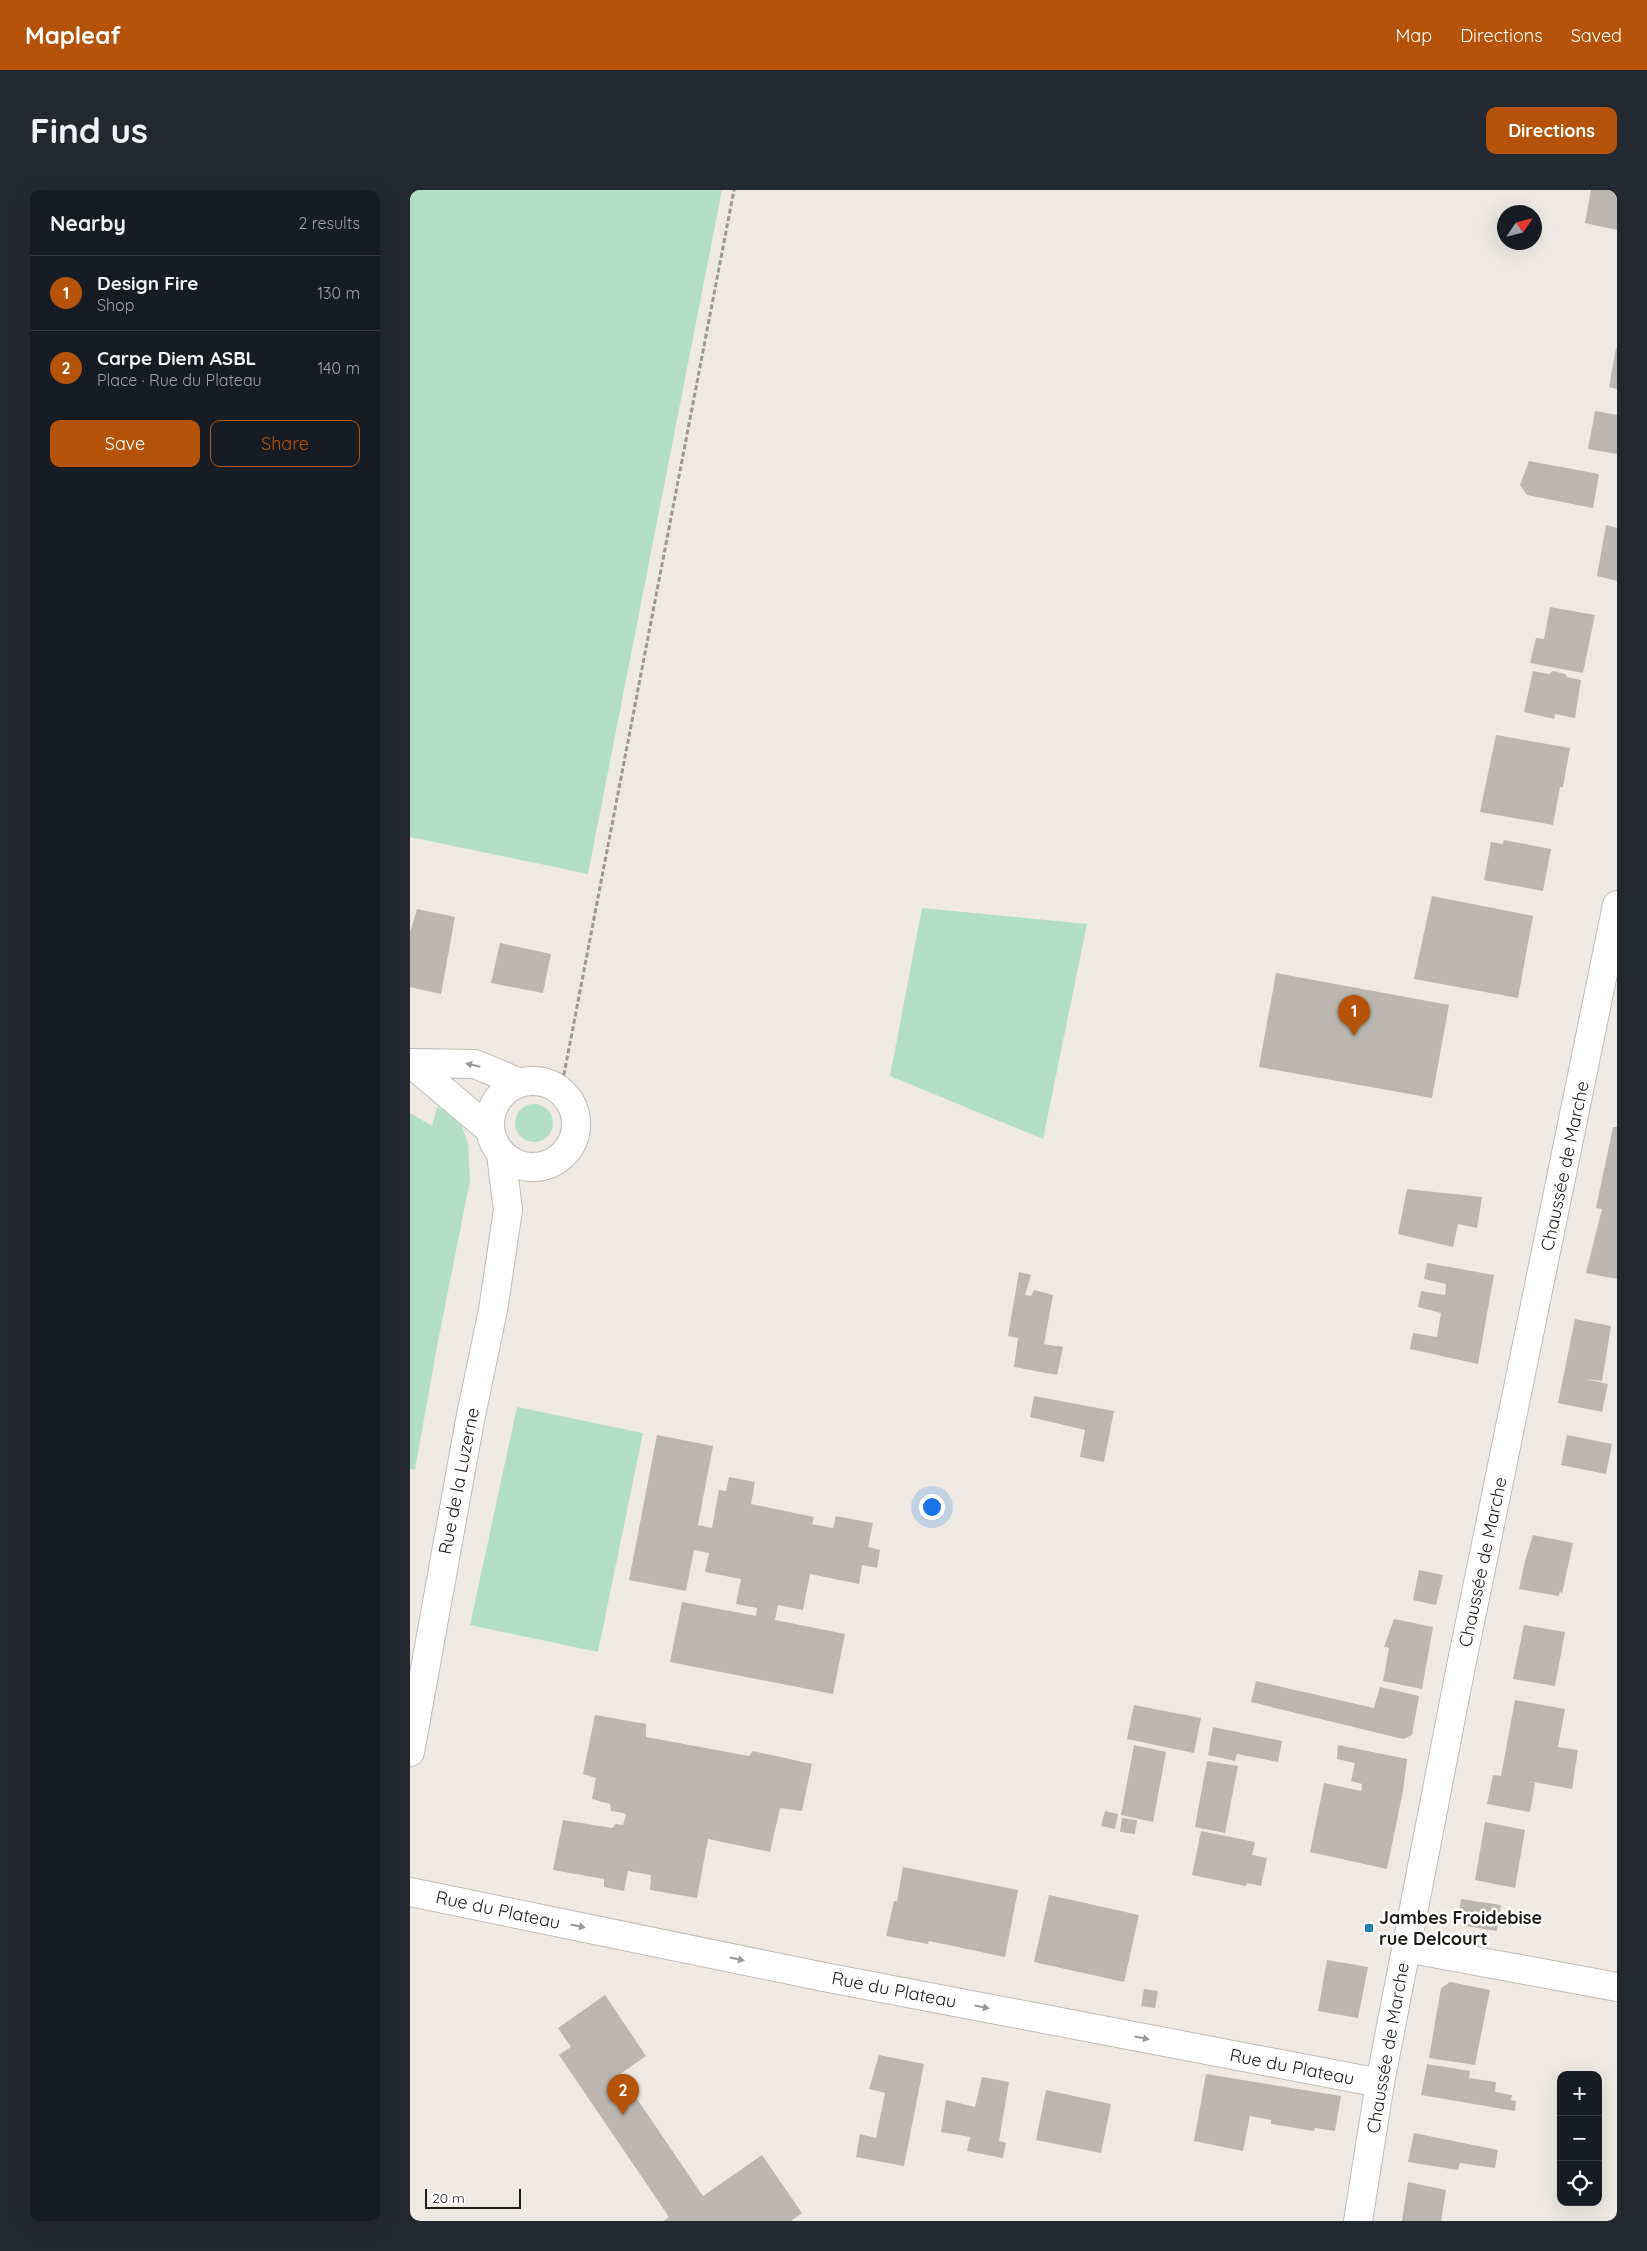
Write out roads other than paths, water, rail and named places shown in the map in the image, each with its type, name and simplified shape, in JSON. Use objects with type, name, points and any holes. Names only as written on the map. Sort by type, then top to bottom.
[{"type":"street","name":"Chaussée de Marche","points":[[1358,2221],[1380,2084],[1460,1671],[1617,905]]},
{"type":"street","points":[[411,1064],[475,1064],[518,1082]]},
{"type":"street","points":[[411,1064],[489,1128]]},
{"type":"street","points":[[533,1080],[548,1083],[561,1090],[570,1101],[576,1114],[573,1142],[565,1154],[554,1162],[540,1167],[519,1165],[501,1154],[493,1142],[489,1128],[490,1114],[495,1101],[505,1089],[518,1082],[533,1080]]},
{"type":"street","name":"Rue de la Luzerne","points":[[410,1752],[470,1420],[494,1310],[508,1210],[501,1154]]},
{"type":"street","name":"Rue de la Luzerne","points":[[508,1210],[540,1167]]},
{"type":"street","name":"Rue du Plateau","points":[[410,1892],[824,1977],[1380,2084]]},
{"type":"street","points":[[1406,1948],[1617,1987]]},
{"type":"place","name":"Design Fire","points":[[1354,1036]]},
{"type":"place","name":"Jambes Froidebise rue Delcourt","points":[[1369,1928]]},
{"type":"place","name":"Carpe Diem ASBL","points":[[623,2115]]}]
